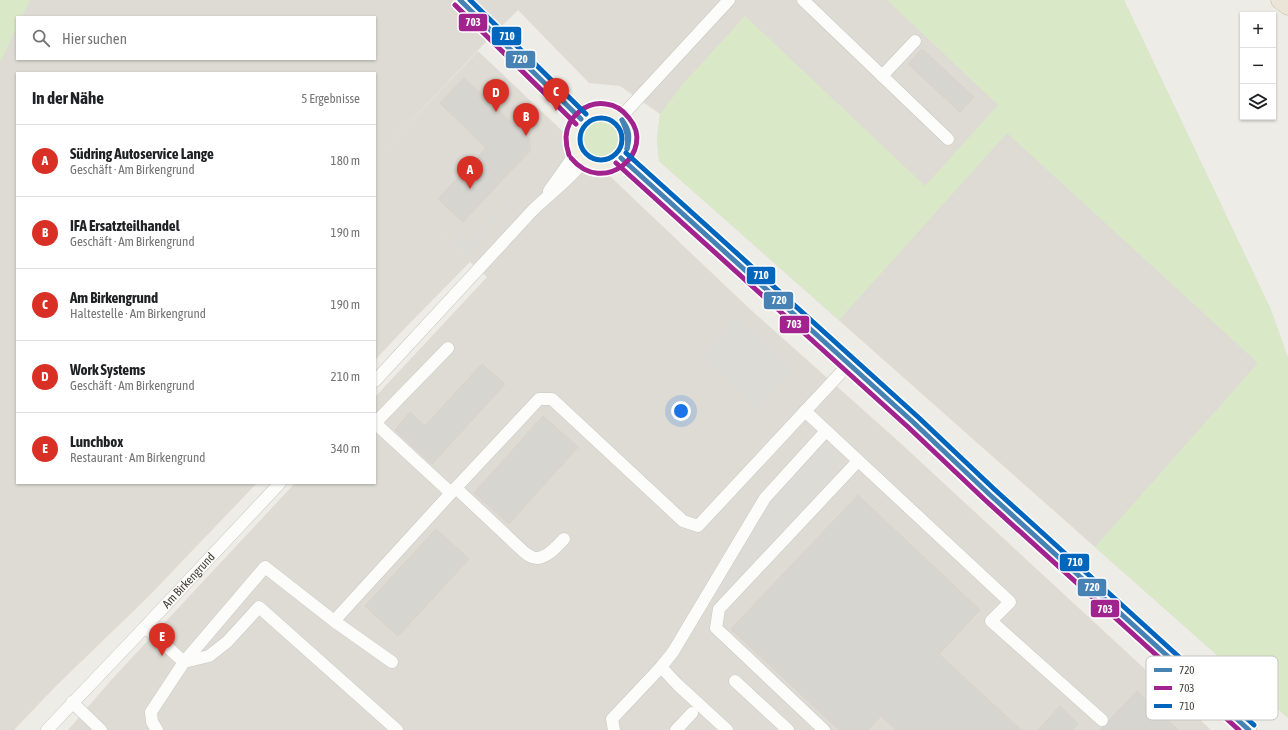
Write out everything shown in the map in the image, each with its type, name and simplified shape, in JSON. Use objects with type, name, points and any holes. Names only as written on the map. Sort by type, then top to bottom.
[{"type":"highway","points":[[1280,0],[1288,6]]},
{"type":"main road","points":[[460,0],[581,119]]},
{"type":"main road","points":[[600,110],[608,111],[620,118],[628,130],[629,138],[626,152],[621,158],[610,165],[603,167],[597,166],[580,157],[573,144],[573,135],[576,126],[586,114],[600,110]]},
{"type":"main road","points":[[621,158],[913,422],[1001,505],[1167,656]]},
{"type":"main road","points":[[1238,720],[1249,730]]},
{"type":"street","points":[[620,118],[729,0]]},
{"type":"street","points":[[803,0],[948,139]]},
{"type":"street","points":[[882,76],[915,41]]},
{"type":"street","points":[[376,380],[542,200],[565,167],[580,157]]},
{"type":"street","points":[[376,422],[448,348]]},
{"type":"street","points":[[334,621],[539,399],[552,399],[684,521],[698,526],[849,364]]},
{"type":"street","points":[[805,412],[1010,602],[991,621],[1102,720]]},
{"type":"street","points":[[376,424],[524,552],[533,558],[541,558],[552,552],[564,539]]},
{"type":"street","points":[[614,730],[612,719],[661,667],[673,652],[765,498],[826,431]]},
{"type":"street","points":[[824,730],[716,628],[719,609],[858,461]]},
{"type":"street","name":"Am Birkengrund","points":[[47,730],[279,484]]},
{"type":"street","points":[[158,730],[152,722],[151,712],[184,662],[265,567],[334,621],[392,662]]},
{"type":"street","points":[[184,662],[209,656],[227,642],[259,608],[396,730]]},
{"type":"street","points":[[145,627],[184,662]]},
{"type":"street","points":[[661,667],[678,685],[727,730]]},
{"type":"street","points":[[735,681],[788,730]]},
{"type":"street","points":[[72,702],[102,730]]},
{"type":"street","points":[[676,730],[692,713]]},
{"type":"shaded area","points":[[0,0],[1124,0],[1271,310],[1288,358],[1288,718],[1278,709],[1278,656],[1218,656],[659,161],[657,139],[660,114],[620,86],[589,83],[518,10],[482,46],[378,156],[478,51],[751,310],[897,440],[1146,670],[1146,720],[1200,720],[1211,730],[68,730],[113,678],[294,484],[376,484],[376,396],[487,277],[415,213],[470,262],[376,359],[376,72],[16,72],[16,484],[256,484],[148,597],[56,686],[14,730],[0,730]]},
{"type":"shaded area","points":[[518,202],[518,210],[505,213],[499,217],[493,224],[491,238],[468,260],[447,241],[457,232],[467,241],[483,225],[491,212],[503,203]]},
{"type":"shaded area","points":[[737,313],[797,369],[758,412],[698,356]]},
{"type":"shaded area","points":[[818,436],[843,458],[832,470],[831,481],[725,593],[711,580],[753,521],[752,507]]},
{"type":"green space","points":[[0,0],[30,0],[22,16],[16,16],[16,29],[0,63]]},
{"type":"green space","points":[[887,0],[1124,0],[1271,310],[1288,358],[1288,718],[1278,709],[1278,656],[1218,656],[1095,547],[1258,363],[1007,133],[839,320],[659,161],[657,139],[660,114],[682,85],[745,16],[925,186],[998,105]]},
{"type":"green space","points":[[596,116],[604,116],[609,117],[616,122],[621,129],[621,147],[616,154],[609,159],[596,160],[588,157],[581,150],[578,142],[578,134],[581,126],[588,119]]},
{"type":"building","points":[[922,49],[974,97],[960,112],[908,64]]},
{"type":"building","points":[[464,78],[530,140],[530,151],[502,180],[477,157],[486,148],[440,103]]},
{"type":"building","points":[[477,157],[502,180],[463,222],[438,199]]},
{"type":"building","points":[[482,364],[505,384],[432,464],[395,430],[410,412],[425,426]]},
{"type":"building","points":[[543,416],[578,447],[509,524],[474,493]]},
{"type":"building","points":[[858,495],[980,610],[939,654],[1021,730],[896,730],[881,716],[868,730],[839,730],[731,629]]},
{"type":"building","points":[[436,529],[469,559],[398,636],[365,606]]},
{"type":"building","points":[[1137,691],[1146,700],[1146,720],[1167,720],[1178,730],[1100,730]]},
{"type":"building","points":[[1060,706],[1078,724],[1072,730],[1038,730]]},
{"type":"transit line","name":"720","points":[[460,0],[581,119]]},
{"type":"transit line","name":"710","points":[[470,0],[586,114]]},
{"type":"transit line","name":"703","points":[[455,5],[576,124]]},
{"type":"transit line","name":"703","points":[[569,155],[566,142],[567,130],[574,117],[585,108],[591,105],[599,104],[613,105],[619,108],[629,118],[636,131],[636,144],[632,156],[623,165],[611,172],[598,173],[584,169],[571,158]]},
{"type":"transit line","name":"710","points":[[601,118],[616,124],[622,139],[616,154],[601,160],[586,154],[580,139],[586,124],[601,118]]},
{"type":"transit line","name":"720","points":[[622,120],[627,127],[629,134],[627,149]]},
{"type":"transit line","name":"720","points":[[622,120],[627,134],[627,149]]},
{"type":"transit line","name":"710","points":[[626,153],[918,417],[994,489],[1178,656]]},
{"type":"transit line","name":"720","points":[[621,158],[913,422],[989,494],[1167,656]]},
{"type":"transit line","name":"703","points":[[616,163],[908,427],[984,499],[1157,656]]},
{"type":"transit line","name":"703","points":[[1228,720],[1239,730]]},
{"type":"transit line","name":"720","points":[[1238,720],[1249,730]]},
{"type":"transit line","name":"710","points":[[1248,720],[1254,725]]},
{"type":"place","name":"Am Birkengrund","points":[[556,111]]},
{"type":"place","name":"Work Systems","points":[[496,112]]},
{"type":"place","name":"IFA Ersatzteilhandel","points":[[526,136]]},
{"type":"place","name":"Südring Autoservice Lange","points":[[470,189]]},
{"type":"place","name":"Lunchbox","points":[[162,656]]}]
